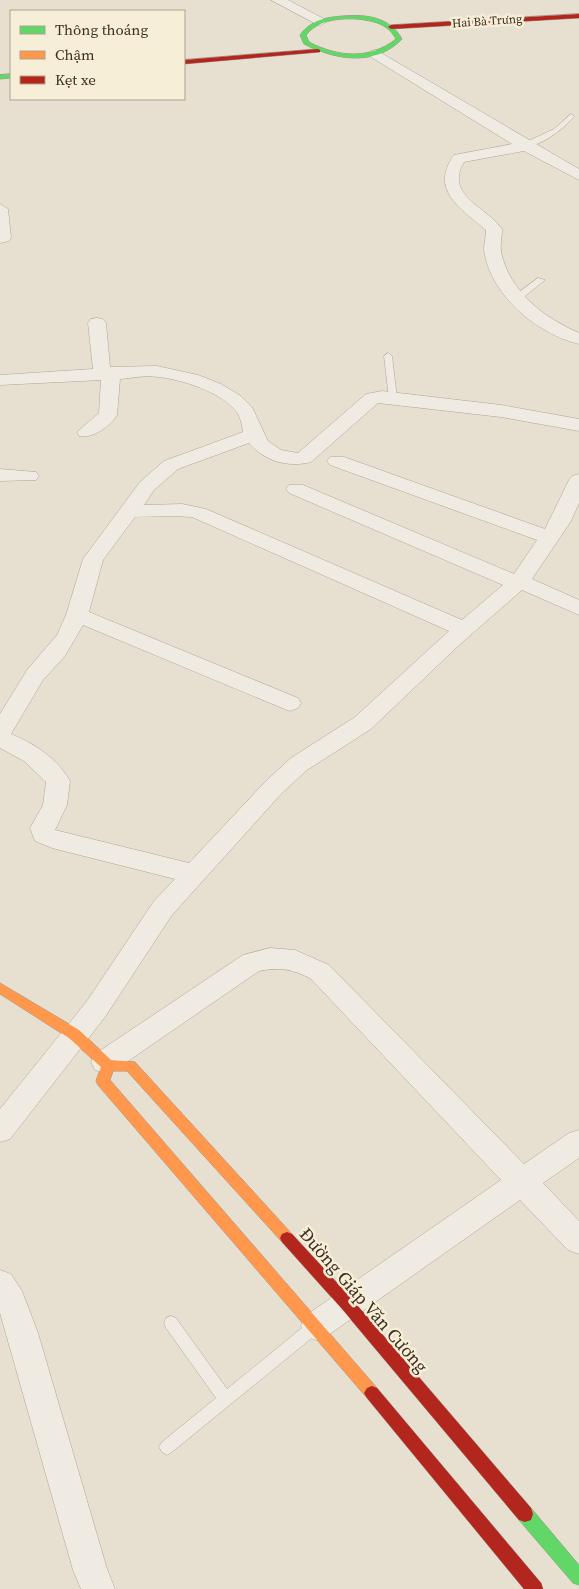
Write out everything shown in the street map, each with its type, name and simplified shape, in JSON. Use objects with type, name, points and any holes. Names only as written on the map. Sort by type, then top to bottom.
[{"type":"street","points":[[278,0],[321,21]]},
{"type":"street","name":"Hai Bà Trưng","points":[[321,21],[334,18],[358,18],[391,26],[579,16]]},
{"type":"street","points":[[318,51],[298,36],[321,21]]},
{"type":"street","points":[[185,62],[318,51],[338,56],[355,57],[376,54],[402,40],[391,26]]},
{"type":"street","points":[[376,54],[525,146],[579,175]]},
{"type":"street","points":[[525,146],[459,158],[449,174],[449,183],[460,198],[494,229],[495,238],[492,248],[496,265],[517,298],[531,313],[550,326],[579,339]]},
{"type":"street","points":[[0,209],[3,238],[0,238]]},
{"type":"street","points":[[86,432],[108,415],[106,372],[97,323]]},
{"type":"street","points":[[0,380],[156,370],[179,374],[207,385],[231,398],[244,409],[252,423],[253,435],[268,450],[286,459],[297,460],[304,458],[373,398],[393,398],[501,411],[579,425]]},
{"type":"street","points":[[0,733],[35,675],[57,651],[77,615],[93,559],[131,511],[147,486],[171,465],[253,435]]},
{"type":"street","points":[[337,461],[550,538]]},
{"type":"street","points":[[0,475],[29,476]]},
{"type":"street","points":[[0,1130],[74,1034],[96,1009],[164,908],[194,874],[274,787],[299,764],[363,723],[464,629],[518,582],[561,522],[579,480]]},
{"type":"street","points":[[296,489],[579,608]]},
{"type":"street","points":[[131,511],[163,512],[187,509],[199,513],[464,629]]},
{"type":"street","points":[[77,615],[290,703]]},
{"type":"street","points":[[0,739],[20,747],[44,762],[58,781],[55,806],[42,828],[44,835],[52,839],[194,874]]},
{"type":"street","points":[[535,1589],[316,1326],[102,1081],[107,1064],[252,962],[269,958],[286,958],[305,962],[320,972],[520,1182],[579,1241]]},
{"type":"street","points":[[0,988],[74,1034],[107,1064]]},
{"type":"street","name":"Đường Giáp Văn Cương","points":[[107,1064],[130,1066],[347,1304],[579,1577]]},
{"type":"street","points":[[316,1326],[579,1142]]},
{"type":"street","points":[[0,1284],[11,1301],[23,1333],[90,1570],[98,1589]]},
{"type":"lane","points":[[525,146],[545,138],[567,122],[571,116]]},
{"type":"lane","points":[[517,298],[540,280]]},
{"type":"lane","points":[[388,356],[393,398]]},
{"type":"lane","points":[[171,1323],[226,1400]]},
{"type":"lane","points":[[167,1447],[316,1326]]},
{"type":"traffic: fast","points":[[350,17],[379,21],[391,27],[399,39],[378,53],[354,57],[329,53],[306,43],[303,35],[312,26],[324,20],[350,17]]},
{"type":"traffic: fast","points":[[0,77],[10,76]]},
{"type":"traffic: fast","points":[[525,1514],[579,1577]]},
{"type":"traffic: slow","points":[[0,988],[74,1034],[108,1065],[130,1066],[287,1238]]},
{"type":"traffic: slow","points":[[108,1065],[103,1081],[372,1393]]},
{"type":"traffic: jam","points":[[391,27],[579,16]]},
{"type":"traffic: jam","points":[[185,62],[318,51]]},
{"type":"traffic: jam","points":[[287,1238],[347,1304],[525,1514]]},
{"type":"traffic: jam","points":[[372,1393],[535,1589]]}]
